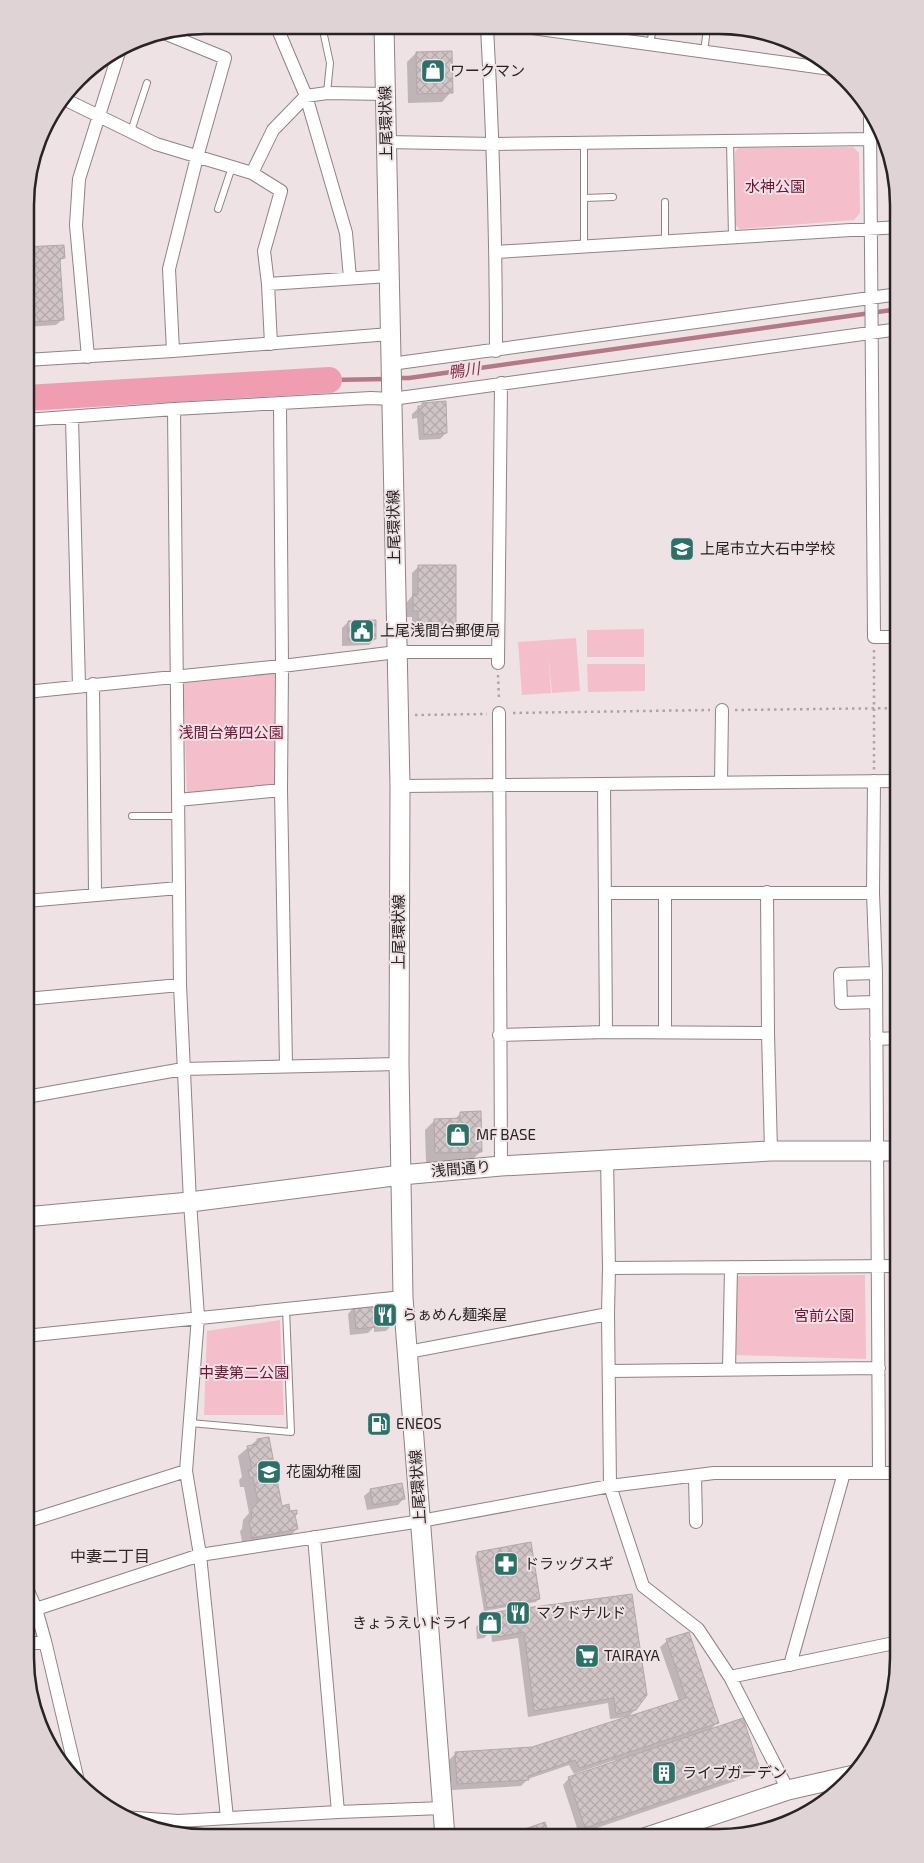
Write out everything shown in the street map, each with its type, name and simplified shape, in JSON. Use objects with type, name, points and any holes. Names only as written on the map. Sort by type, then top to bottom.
[{"type":"main road","name":"上尾環状線","points":[[384,34],[400,786],[399,1064],[403,1297],[445,1829]]},
{"type":"main road","name":"浅間通り","points":[[34,1216],[190,1202],[401,1175],[500,1166],[771,1151],[890,1151]]},
{"type":"main road","points":[[671,1829],[788,1790],[842,1777]]},
{"type":"street","points":[[279,34],[306,96],[346,233],[350,278]]},
{"type":"street","points":[[487,34],[494,144],[496,351]]},
{"type":"street","points":[[596,34],[650,44],[820,68]]},
{"type":"street","points":[[173,37],[225,58],[197,157],[169,269],[173,351]]},
{"type":"street","points":[[88,357],[76,225],[79,179],[117,58]]},
{"type":"street","points":[[252,173],[273,130],[306,96],[327,93],[386,94]]},
{"type":"street","points":[[69,101],[156,144],[252,173],[281,192],[264,252],[268,284],[271,344]]},
{"type":"street","points":[[870,124],[874,637],[890,637]]},
{"type":"street","points":[[386,142],[494,144],[870,139]]},
{"type":"street","points":[[496,252],[890,228]]},
{"type":"street","points":[[268,284],[389,276]]},
{"type":"street","points":[[391,364],[890,295]]},
{"type":"street","points":[[34,420],[174,409],[370,398],[392,399],[890,330]]},
{"type":"street","points":[[34,360],[390,334]]},
{"type":"street","points":[[34,691],[282,666],[397,652],[498,658],[501,383]]},
{"type":"street","points":[[280,404],[281,790],[286,1066]]},
{"type":"street","points":[[174,409],[180,985],[190,1202],[198,1317],[186,1471],[200,1555],[227,1818]]},
{"type":"street","points":[[72,418],[79,686]]},
{"type":"street","points":[[93,684],[95,894]]},
{"type":"street","points":[[721,783],[722,710]]},
{"type":"street","points":[[500,713],[500,1166]]},
{"type":"street","points":[[874,781],[873,893],[876,973],[879,1473]]},
{"type":"street","points":[[400,786],[890,781]]},
{"type":"street","points":[[604,785],[606,1032]]},
{"type":"street","points":[[178,800],[281,790]]},
{"type":"street","points":[[34,900],[179,888]]},
{"type":"street","points":[[605,892],[664,894],[767,892],[873,893]]},
{"type":"street","points":[[767,892],[771,1151]]},
{"type":"street","points":[[664,894],[665,1032]]},
{"type":"street","points":[[876,973],[840,974],[841,1003],[876,1002]]},
{"type":"street","points":[[34,998],[180,985]]},
{"type":"street","points":[[500,1036],[606,1032],[768,1034]]},
{"type":"street","points":[[876,1039],[890,1038]]},
{"type":"street","points":[[34,1096],[183,1069],[399,1064]]},
{"type":"street","points":[[607,1159],[610,1486],[643,1586],[698,1628],[730,1677],[788,1790]]},
{"type":"street","points":[[609,1268],[890,1266]]},
{"type":"street","points":[[729,1370],[731,1267]]},
{"type":"street","points":[[34,1335],[403,1297]]},
{"type":"street","points":[[408,1352],[608,1314]]},
{"type":"street","points":[[610,1371],[879,1368]]},
{"type":"street","points":[[34,1519],[186,1471]]},
{"type":"street","points":[[36,1609],[200,1555],[420,1521],[610,1486],[714,1473],[890,1473]]},
{"type":"street","points":[[790,1664],[844,1473]]},
{"type":"street","points":[[695,1476],[696,1522]]},
{"type":"street","points":[[314,1537],[338,1812]]},
{"type":"street","points":[[34,1604],[45,1642],[75,1769]]},
{"type":"street","points":[[34,1644],[45,1642]]},
{"type":"street","points":[[730,1677],[890,1644]]},
{"type":"street","points":[[148,1819],[178,1821],[444,1808]]},
{"type":"lane","points":[[324,34],[330,63],[327,93]]},
{"type":"lane","points":[[650,44],[652,34]]},
{"type":"lane","points":[[704,52],[706,34]]},
{"type":"lane","points":[[131,132],[147,83]]},
{"type":"lane","points":[[730,141],[732,237]]},
{"type":"lane","points":[[584,143],[584,246]]},
{"type":"lane","points":[[218,209],[232,167]]},
{"type":"lane","points":[[584,198],[613,197]]},
{"type":"lane","points":[[665,202],[665,242]]},
{"type":"lane","points":[[132,816],[178,816]]},
{"type":"lane","points":[[190,1423],[292,1432],[286,1309]]},
{"type":"path","points":[[874,637],[874,781]]},
{"type":"path","points":[[498,658],[500,713]]},
{"type":"path","points":[[407,715],[890,708]]},
{"type":"green space","name":"水神公園","points":[[853,147],[859,153],[860,213],[854,220],[740,229],[735,225],[735,152],[738,148]]},
{"type":"green space","points":[[644,629],[644,657],[587,657],[587,630]]},
{"type":"green space","points":[[576,638],[580,691],[552,693],[548,653],[551,693],[522,695],[518,642]]},
{"type":"green space","points":[[587,664],[645,664],[645,691],[588,692]]},
{"type":"green space","name":"浅間台第四公園","points":[[276,672],[278,787],[187,796],[183,680]]},
{"type":"green space","name":"宮前公園","points":[[865,1275],[866,1359],[735,1355],[737,1276]]},
{"type":"green space","name":"中妻第二公園","points":[[280,1320],[284,1415],[204,1415],[207,1331]]},
{"type":"building","points":[[452,51],[453,93],[417,94],[416,52]]},
{"type":"building","points":[[64,245],[65,258],[60,259],[64,320],[34,322],[34,247]]},
{"type":"building","points":[[446,401],[447,433],[424,435],[423,413],[418,413],[418,406],[422,406],[422,403]]},
{"type":"building","points":[[418,565],[456,565],[456,631],[418,631],[418,611],[413,611],[413,594],[418,595]]},
{"type":"building","points":[[376,620],[376,639],[348,640],[348,621]]},
{"type":"building","points":[[481,1111],[482,1152],[435,1153],[434,1119],[460,1118],[460,1112]]},
{"type":"building","points":[[392,1303],[393,1326],[380,1326],[379,1304]]},
{"type":"building","points":[[374,1304],[376,1327],[356,1329],[354,1306]]},
{"type":"building","points":[[269,1437],[282,1506],[289,1504],[290,1511],[297,1510],[295,1515],[298,1529],[252,1538],[249,1521],[251,1520],[252,1509],[258,1502],[253,1478],[250,1478],[248,1470],[252,1469],[247,1446],[258,1444],[257,1439]]},
{"type":"building","points":[[402,1483],[405,1499],[373,1505],[370,1489]]},
{"type":"building","points":[[531,1542],[540,1599],[487,1608],[477,1552]]},
{"type":"building","points":[[632,1594],[647,1695],[636,1710],[616,1714],[614,1698],[534,1711],[524,1632],[498,1637],[495,1612]]},
{"type":"building","points":[[493,1615],[495,1629],[486,1630],[484,1616]]},
{"type":"building","points":[[689,1632],[719,1723],[580,1768],[575,1760],[528,1776],[529,1780],[457,1784],[455,1752],[532,1747],[686,1698],[666,1639]]},
{"type":"building","name":"ライブガーデン","points":[[743,1718],[760,1769],[585,1828],[568,1777]]},
{"type":"building","points":[[545,1822],[547,1829],[525,1829]]},
{"type":"waterway","name":"鴨川","points":[[395,378],[409,378],[890,310]]},
{"type":"waterway","name":"鴨川","points":[[329,380],[387,379]]},
{"type":"waterway","name":"鴨川","points":[[34,398],[329,380]]},
{"type":"place","name":"ワークマン","points":[[433,71]]},
{"type":"place","name":"上尾市立大石中学校","points":[[682,549]]},
{"type":"place","name":"上尾浅間台郵便局","points":[[362,631]]},
{"type":"place","name":"MF BASE","points":[[458,1135]]},
{"type":"place","name":"らぁめん麺楽屋","points":[[385,1315]]},
{"type":"place","name":"ENEOS","points":[[379,1424]]},
{"type":"place","name":"花園幼稚園","points":[[269,1472]]},
{"type":"place","name":"ドラッグスギ","points":[[506,1564]]},
{"type":"place","name":"マクドナルド","points":[[518,1613]]},
{"type":"place","name":"きょうえいドライ","points":[[490,1623]]},
{"type":"place","name":"TAIRAYA","points":[[587,1656]]},
{"type":"place","name":"ライブガーデン","points":[[664,1773]]},
{"type":"district","name":"中妻二丁目","points":[[110,1556]]}]
